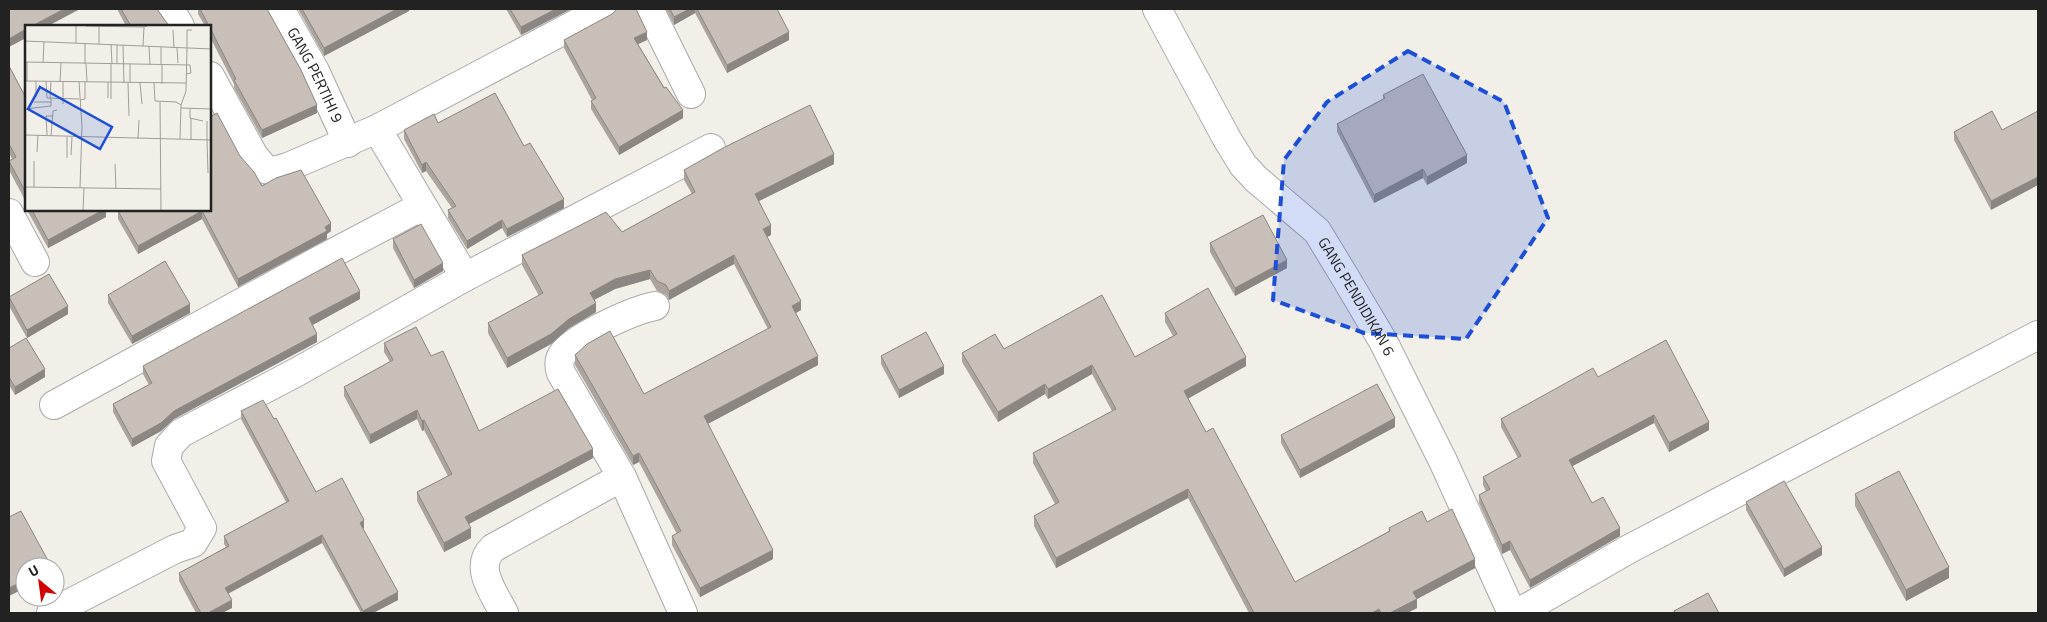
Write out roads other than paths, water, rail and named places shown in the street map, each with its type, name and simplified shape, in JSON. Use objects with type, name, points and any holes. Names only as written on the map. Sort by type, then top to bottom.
[{"type":"street","points":[[170,9],[179,25]]},
{"type":"street","name":"GANG PERTIHI 9","points":[[280,9],[315,71],[348,143]]},
{"type":"street","points":[[211,78],[254,156],[266,169],[274,171],[288,168],[377,129],[604,9]]},
{"type":"street","points":[[649,9],[691,94]]},
{"type":"street","name":"GANG PENDIDIKAN 6","points":[[1157,9],[1243,165],[1317,231],[1383,341],[1443,461],[1512,613]]},
{"type":"street","points":[[377,129],[465,277]]},
{"type":"street","points":[[51,613],[175,550],[194,543],[202,528],[166,461],[169,446],[181,433],[297,372],[465,277],[711,148]]},
{"type":"street","points":[[54,405],[422,206]]},
{"type":"street","points":[[9,214],[35,262]]},
{"type":"street","points":[[655,306],[640,309],[591,333],[568,348],[559,362],[561,374],[622,477],[683,613]]},
{"type":"street","points":[[1518,613],[1629,549],[2038,335]]},
{"type":"street","points":[[504,613],[484,571],[486,554],[493,548],[622,477]]}]
